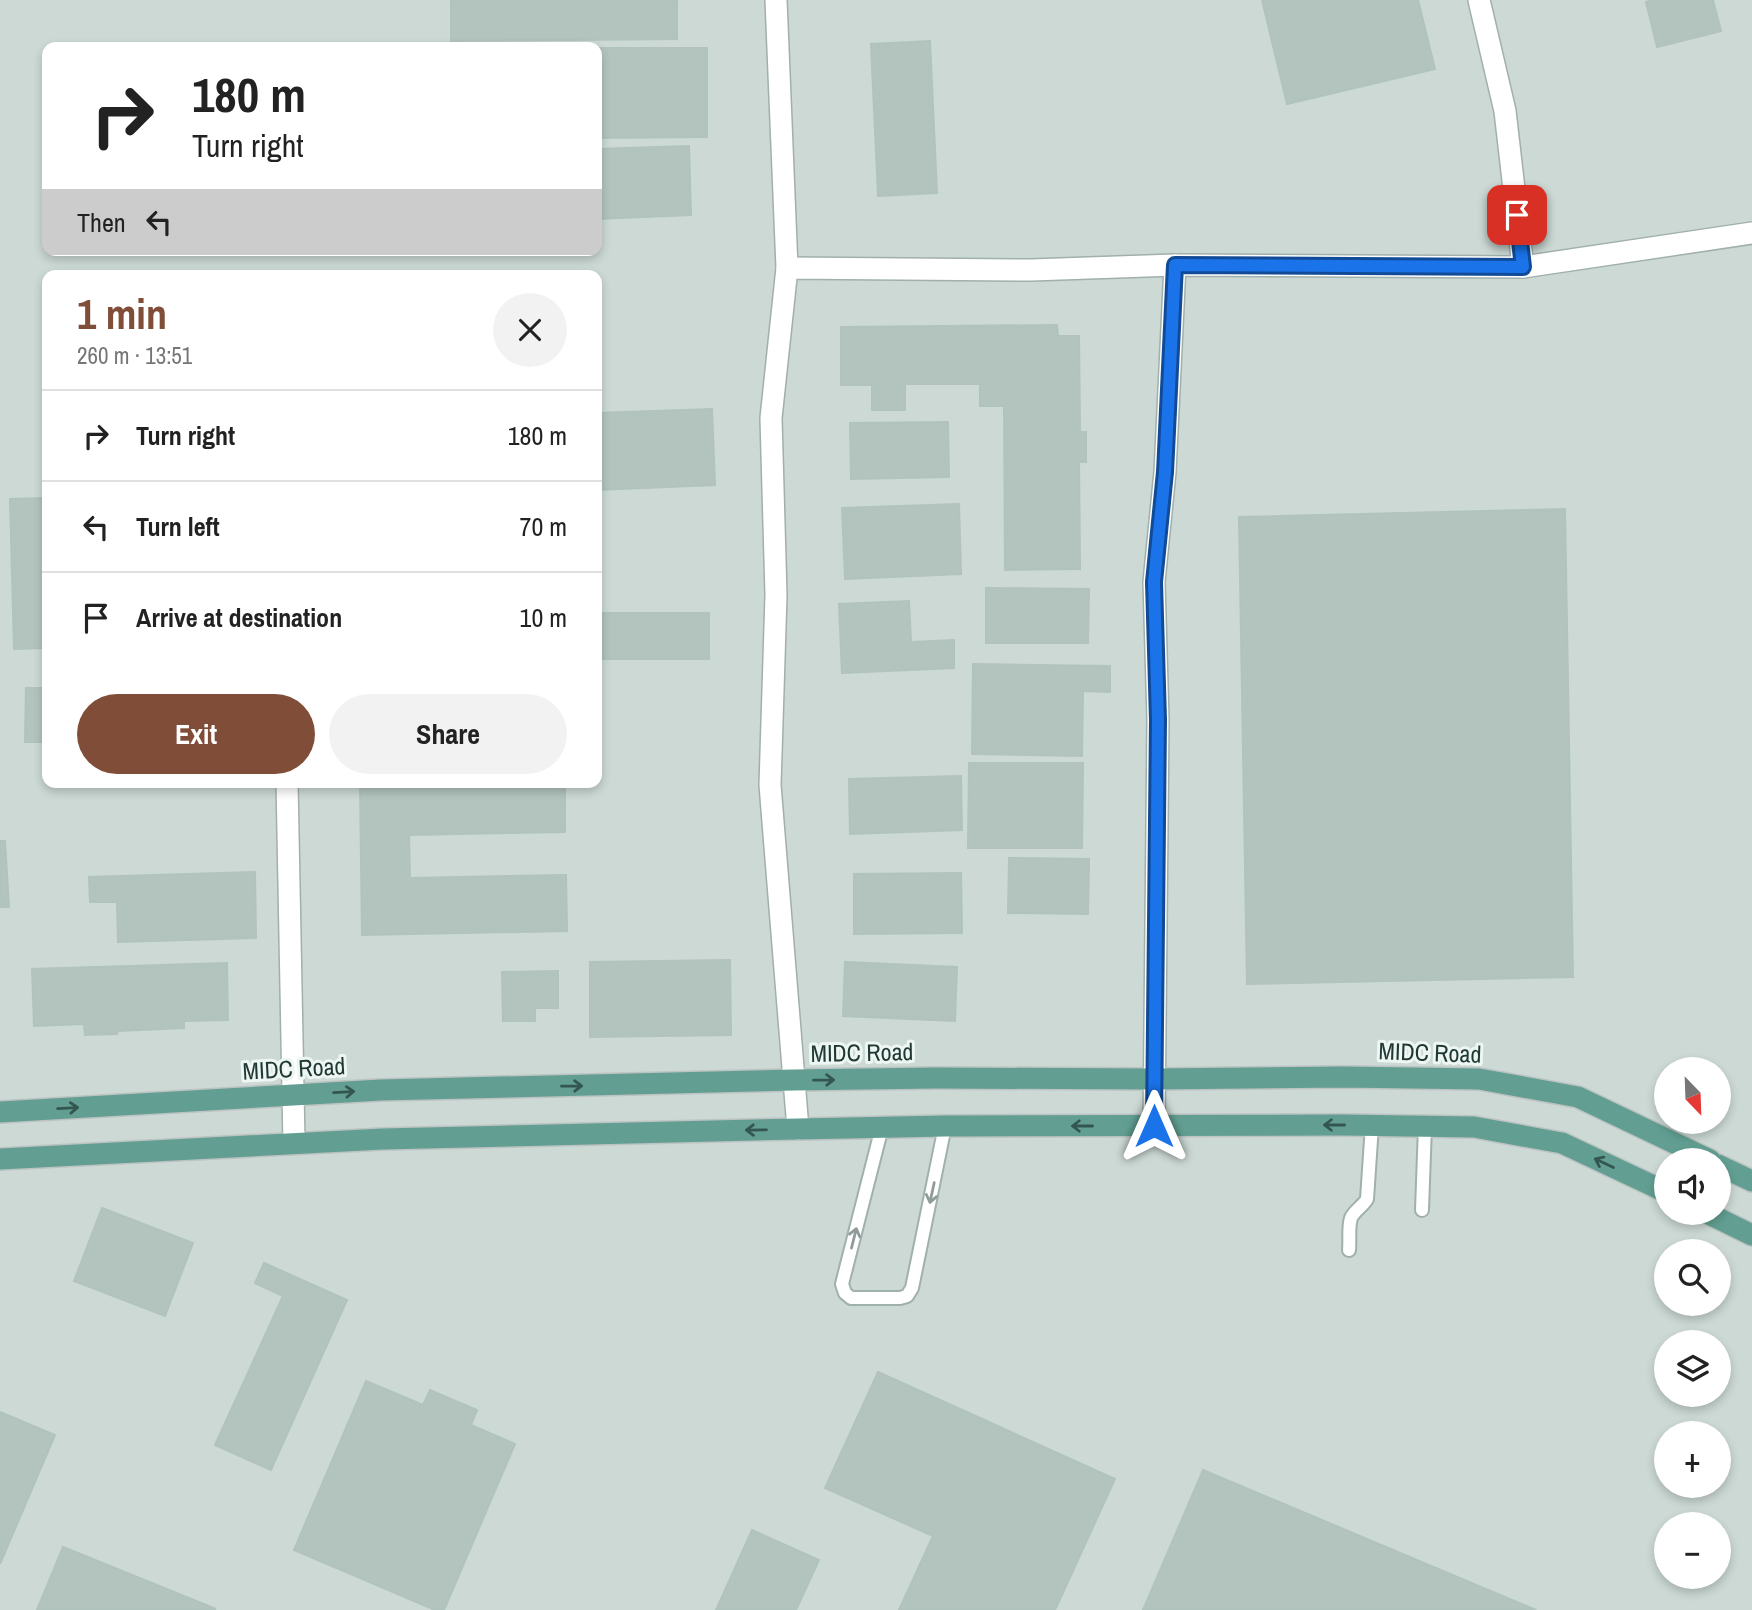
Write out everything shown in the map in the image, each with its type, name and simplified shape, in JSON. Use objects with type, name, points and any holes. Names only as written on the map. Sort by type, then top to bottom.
[{"type":"main road","name":"MIDC Road","points":[[0,1112],[381,1090],[794,1080],[1331,1077],[1479,1079],[1577,1097],[1685,1148]]},
{"type":"main road","points":[[0,1158],[383,1139],[798,1129],[1371,1125],[1474,1127],[1562,1143],[1654,1186]]},
{"type":"main road","points":[[1731,1171],[1752,1181]]},
{"type":"main road","points":[[1731,1225],[1752,1235]]},
{"type":"street","points":[[776,0],[787,268],[771,418],[776,595],[770,785],[798,1129]]},
{"type":"street","points":[[1479,0],[1505,111],[1523,267]]},
{"type":"street","points":[[787,268],[1031,270],[1175,265],[1523,267],[1752,233]]},
{"type":"street","points":[[1154,1126],[1158,720],[1154,582],[1165,472],[1175,265]]},
{"type":"street","points":[[287,788],[294,1143]]},
{"type":"lane","points":[[1349,1250],[1351,1218],[1367,1199],[1371,1125]]},
{"type":"lane","points":[[882,1127],[842,1284],[845,1293],[851,1298],[900,1298],[907,1296],[912,1288],[946,1126]]},
{"type":"lane","points":[[1422,1210],[1425,1126]]},
{"type":"shaded area","points":[[0,0],[1752,0],[1752,1610],[0,1610]]},
{"type":"building","points":[[451,0],[677,0],[677,39],[451,41]]},
{"type":"building","points":[[1262,0],[1418,0],[1435,69],[1287,104]]},
{"type":"building","points":[[1713,0],[1721,31],[1657,47],[1646,2]]},
{"type":"building","points":[[930,41],[937,193],[878,196],[871,44]]},
{"type":"building","points":[[602,48],[707,48],[707,137],[602,138]]},
{"type":"building","points":[[689,146],[691,215],[602,219],[602,149]]},
{"type":"building","points":[[1057,325],[1058,336],[1079,336],[1080,432],[1086,432],[1086,462],[1079,462],[1080,569],[1005,570],[1004,406],[980,406],[980,384],[905,384],[905,410],[872,410],[872,385],[841,385],[841,327]]},
{"type":"building","points":[[712,409],[715,485],[602,490],[602,413]]},
{"type":"building","points":[[948,422],[949,477],[851,479],[850,423]]},
{"type":"building","points":[[42,498],[42,648],[14,649],[10,499]]},
{"type":"building","points":[[959,504],[961,574],[845,579],[842,508]]},
{"type":"building","points":[[1565,509],[1573,977],[1247,984],[1239,517]]},
{"type":"building","points":[[986,588],[1089,589],[1088,643],[986,643]]},
{"type":"building","points":[[909,601],[911,642],[954,640],[954,668],[842,673],[839,604]]},
{"type":"building","points":[[603,613],[709,613],[709,659],[603,659]]},
{"type":"building","points":[[973,664],[1110,666],[1110,692],[1083,691],[1082,756],[972,754]]},
{"type":"building","points":[[26,688],[42,688],[42,742],[25,742]]},
{"type":"building","points":[[969,763],[1083,763],[1082,848],[968,848]]},
{"type":"building","points":[[961,776],[962,830],[850,834],[849,779]]},
{"type":"building","points":[[360,788],[565,788],[565,832],[409,835],[410,878],[566,875],[567,931],[362,935]]},
{"type":"building","points":[[0,841],[5,841],[9,907],[0,907]]},
{"type":"building","points":[[1009,858],[1089,859],[1088,914],[1008,913]]},
{"type":"building","points":[[255,872],[256,938],[118,942],[117,902],[90,902],[89,877]]},
{"type":"building","points":[[961,873],[962,933],[854,934],[854,874]]},
{"type":"building","points":[[730,960],[731,1035],[590,1037],[590,962]]},
{"type":"building","points":[[845,962],[957,967],[955,1021],[843,1016]]},
{"type":"building","points":[[227,963],[228,1020],[184,1021],[184,1028],[85,1035],[84,1024],[34,1026],[32,969]]},
{"type":"building","points":[[558,971],[558,1008],[535,1008],[535,1021],[503,1021],[502,972]]},
{"type":"building","points":[[102,1208],[193,1243],[165,1316],[74,1281]]},
{"type":"building","points":[[264,1263],[347,1300],[271,1470],[215,1445],[283,1296],[255,1283]]},
{"type":"building","points":[[878,1372],[1115,1479],[1055,1610],[899,1610],[933,1536],[825,1488]]},
{"type":"building","points":[[366,1381],[423,1405],[430,1390],[477,1410],[471,1425],[515,1444],[444,1610],[435,1610],[294,1550]]},
{"type":"building","points":[[0,1412],[55,1435],[0,1564]]},
{"type":"building","points":[[1203,1470],[1536,1610],[1143,1610]]},
{"type":"building","points":[[752,1530],[819,1560],[796,1610],[716,1610]]},
{"type":"building","points":[[63,1547],[216,1609],[37,1610]]},
{"type":"route","points":[[1154,1126],[1158,720],[1154,582],[1165,472],[1175,265],[1523,267],[1517,215]]}]
